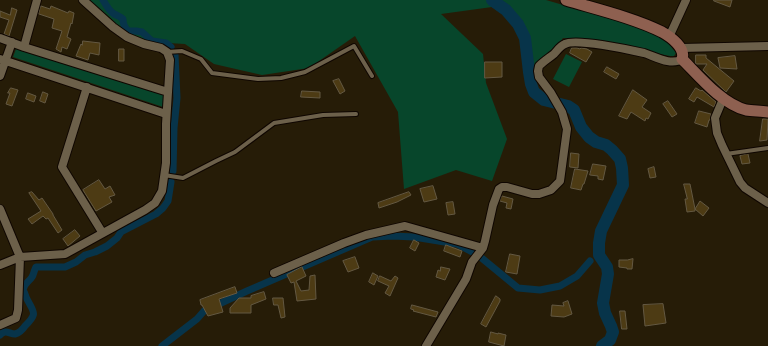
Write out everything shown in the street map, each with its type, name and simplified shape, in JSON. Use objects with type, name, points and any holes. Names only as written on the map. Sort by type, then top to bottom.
[{"type":"street","points":[[24,47],[37,0]]},
{"type":"street","points":[[0,265],[20,257],[65,254],[102,232],[145,210],[155,203],[162,191],[166,163],[166,114],[170,60],[167,52],[161,48],[144,44],[127,37],[113,27],[83,0]]},
{"type":"street","points":[[566,0],[638,22],[662,32],[669,37],[682,54],[723,99],[746,110],[768,112]]},
{"type":"street","points":[[669,37],[686,0]]},
{"type":"street","points":[[0,38],[24,47],[168,92]]},
{"type":"street","points":[[0,76],[3,59],[12,42]]},
{"type":"street","points":[[426,346],[466,279],[472,262],[483,248],[492,205],[499,189],[502,187],[507,187],[532,194],[539,194],[551,190],[560,181],[567,129],[562,112],[551,93],[539,77],[539,66],[566,43],[571,42],[644,53],[668,61],[679,62],[682,54]]},
{"type":"street","points":[[682,54],[768,46]]},
{"type":"street","points":[[3,59],[166,114]]},
{"type":"street","points":[[87,88],[62,167],[102,232]]},
{"type":"street","points":[[723,99],[716,114],[715,124],[717,133],[740,182],[745,188],[768,204]]},
{"type":"street","points":[[0,209],[20,257],[18,310],[16,318],[0,325]]},
{"type":"street","points":[[274,273],[366,234],[405,226],[483,248]]},
{"type":"lane","points":[[167,52],[182,51],[201,59],[212,73],[266,79],[281,78],[305,72],[354,46],[372,76]]},
{"type":"lane","points":[[164,175],[183,178],[235,152],[274,123],[323,115],[356,114]]},
{"type":"lane","points":[[726,154],[768,148]]},
{"type":"green space","points":[[84,0],[546,0],[638,27],[656,34],[666,40],[676,53],[674,56],[670,56],[595,41],[563,38],[531,80],[526,42],[520,31],[503,15],[492,7],[441,14],[483,54],[486,83],[507,139],[492,181],[456,170],[404,189],[398,112],[355,36],[309,68],[262,75],[214,64],[185,44],[133,41]]},
{"type":"green space","points":[[16,49],[163,95],[163,107],[13,57]]},
{"type":"green space","points":[[566,54],[582,62],[569,87],[553,79]]},
{"type":"building","points":[[714,0],[732,0],[730,7]]},
{"type":"building","points":[[41,6],[50,9],[51,6],[68,13],[69,11],[74,13],[67,37],[71,39],[67,49],[62,47],[61,52],[56,49],[62,31],[52,28],[54,19],[39,14]]},
{"type":"building","points":[[12,8],[17,10],[9,36],[4,34],[9,20],[0,17],[0,11],[10,15]]},
{"type":"building","points":[[83,41],[100,43],[99,55],[90,53],[88,60],[76,56]]},
{"type":"building","points":[[572,48],[587,49],[592,52],[586,62],[570,53]]},
{"type":"building","points":[[119,49],[124,49],[124,61],[119,61]]},
{"type":"building","points":[[696,55],[706,55],[706,58],[734,81],[726,92],[703,70],[707,64],[696,64]]},
{"type":"building","points":[[735,56],[737,69],[720,68],[718,58]]},
{"type":"building","points":[[485,62],[502,62],[502,77],[485,78]]},
{"type":"building","points":[[607,67],[619,74],[616,79],[604,72]]},
{"type":"building","points":[[339,79],[345,91],[340,94],[333,81]]},
{"type":"building","points":[[11,88],[18,90],[12,106],[6,104],[10,93],[8,93]]},
{"type":"building","points":[[696,88],[701,91],[702,90],[716,102],[714,107],[697,97],[694,102],[689,99]]},
{"type":"building","points":[[633,90],[647,100],[642,107],[651,113],[645,121],[631,112],[627,119],[619,116]]},
{"type":"building","points":[[302,91],[320,92],[320,98],[301,97]]},
{"type":"building","points":[[43,92],[48,94],[45,103],[40,101]]},
{"type":"building","points":[[28,93],[36,96],[34,102],[26,99]]},
{"type":"building","points":[[668,101],[677,114],[672,117],[663,104]]},
{"type":"building","points":[[699,111],[711,114],[707,127],[695,123]]},
{"type":"building","points":[[763,119],[768,119],[767,140],[760,141]]},
{"type":"building","points":[[571,153],[579,154],[578,168],[570,167]]},
{"type":"building","points":[[748,154],[750,163],[742,164],[740,156]]},
{"type":"building","points":[[593,164],[606,166],[603,180],[598,179],[598,176],[590,175]]},
{"type":"building","points":[[654,167],[656,177],[650,178],[648,169]]},
{"type":"building","points":[[575,169],[588,171],[581,190],[571,188]]},
{"type":"building","points":[[99,180],[105,189],[110,186],[115,195],[109,197],[112,202],[96,211],[83,190]]},
{"type":"building","points":[[684,184],[690,184],[695,211],[687,212],[685,199],[687,199]]},
{"type":"building","points":[[433,186],[437,199],[424,202],[420,189]]},
{"type":"building","points":[[32,192],[39,200],[42,198],[53,214],[62,230],[58,233],[48,218],[46,219],[43,216],[32,224],[28,219],[41,211],[29,193]]},
{"type":"building","points":[[409,192],[411,195],[397,202],[379,208],[378,203]]},
{"type":"building","points":[[502,196],[513,199],[511,209],[506,208],[507,203],[500,201]]},
{"type":"building","points":[[700,201],[709,208],[703,216],[695,209]]},
{"type":"building","points":[[453,202],[455,214],[448,215],[446,203]]},
{"type":"building","points":[[75,230],[80,236],[68,246],[63,239]]},
{"type":"building","points":[[414,240],[419,243],[415,251],[410,248]]},
{"type":"building","points":[[446,245],[462,251],[460,257],[444,251]]},
{"type":"building","points":[[510,254],[520,256],[517,274],[506,272]]},
{"type":"building","points":[[355,257],[359,268],[348,272],[343,261]]},
{"type":"building","points":[[633,259],[632,269],[619,267],[619,260]]},
{"type":"building","points":[[302,267],[306,276],[296,281],[301,291],[309,290],[310,276],[315,275],[316,299],[297,301],[294,282],[291,283],[287,275]]},
{"type":"building","points":[[441,267],[450,269],[445,280],[436,277],[438,270],[440,271]]},
{"type":"building","points":[[373,273],[378,276],[374,285],[369,282]]},
{"type":"building","points":[[380,276],[391,281],[395,276],[398,278],[390,296],[385,293],[389,286],[378,281]]},
{"type":"building","points":[[235,287],[237,293],[219,299],[223,312],[208,316],[201,305],[200,300]]},
{"type":"building","points":[[264,292],[266,299],[251,305],[251,313],[230,313],[230,308],[239,298],[251,298],[251,296]]},
{"type":"building","points":[[496,296],[500,299],[500,301],[486,327],[481,324]]},
{"type":"building","points":[[273,298],[283,298],[285,317],[281,318],[278,305],[274,305]]},
{"type":"building","points":[[568,301],[572,314],[564,317],[551,316],[552,305],[564,306],[563,303]]},
{"type":"building","points":[[663,304],[666,323],[645,326],[643,305]]},
{"type":"building","points":[[412,305],[438,312],[436,317],[413,311],[414,310],[411,309]]},
{"type":"building","points":[[620,311],[625,311],[627,329],[622,329]]},
{"type":"building","points":[[491,332],[506,335],[504,346],[489,342]]},
{"type":"waterway","points":[[103,0],[114,14],[123,19],[124,25],[128,31],[142,32],[152,41],[166,43],[171,47]]},
{"type":"waterway","points":[[492,0],[506,10],[518,24],[525,38],[529,72],[534,92],[544,100],[568,106],[574,110],[581,127],[589,137],[596,142],[606,145],[620,159],[623,185],[601,231],[599,243],[599,255],[607,267],[608,274],[603,303],[605,313],[613,332],[610,340],[602,346]]},
{"type":"waterway","points":[[173,171],[174,128],[177,98],[175,55]]},
{"type":"waterway","points":[[0,335],[6,332],[15,334],[18,333],[32,318],[34,313],[23,290],[24,286],[33,276],[36,267],[65,267],[76,262],[85,255],[107,246],[117,238],[121,232],[156,214],[163,208],[168,201],[171,182]]},
{"type":"waterway","points":[[162,346],[197,319],[204,311],[372,237],[414,237],[457,244],[474,253]]},
{"type":"waterway","points":[[478,255],[518,288],[540,290],[560,286],[577,276],[590,261]]}]
